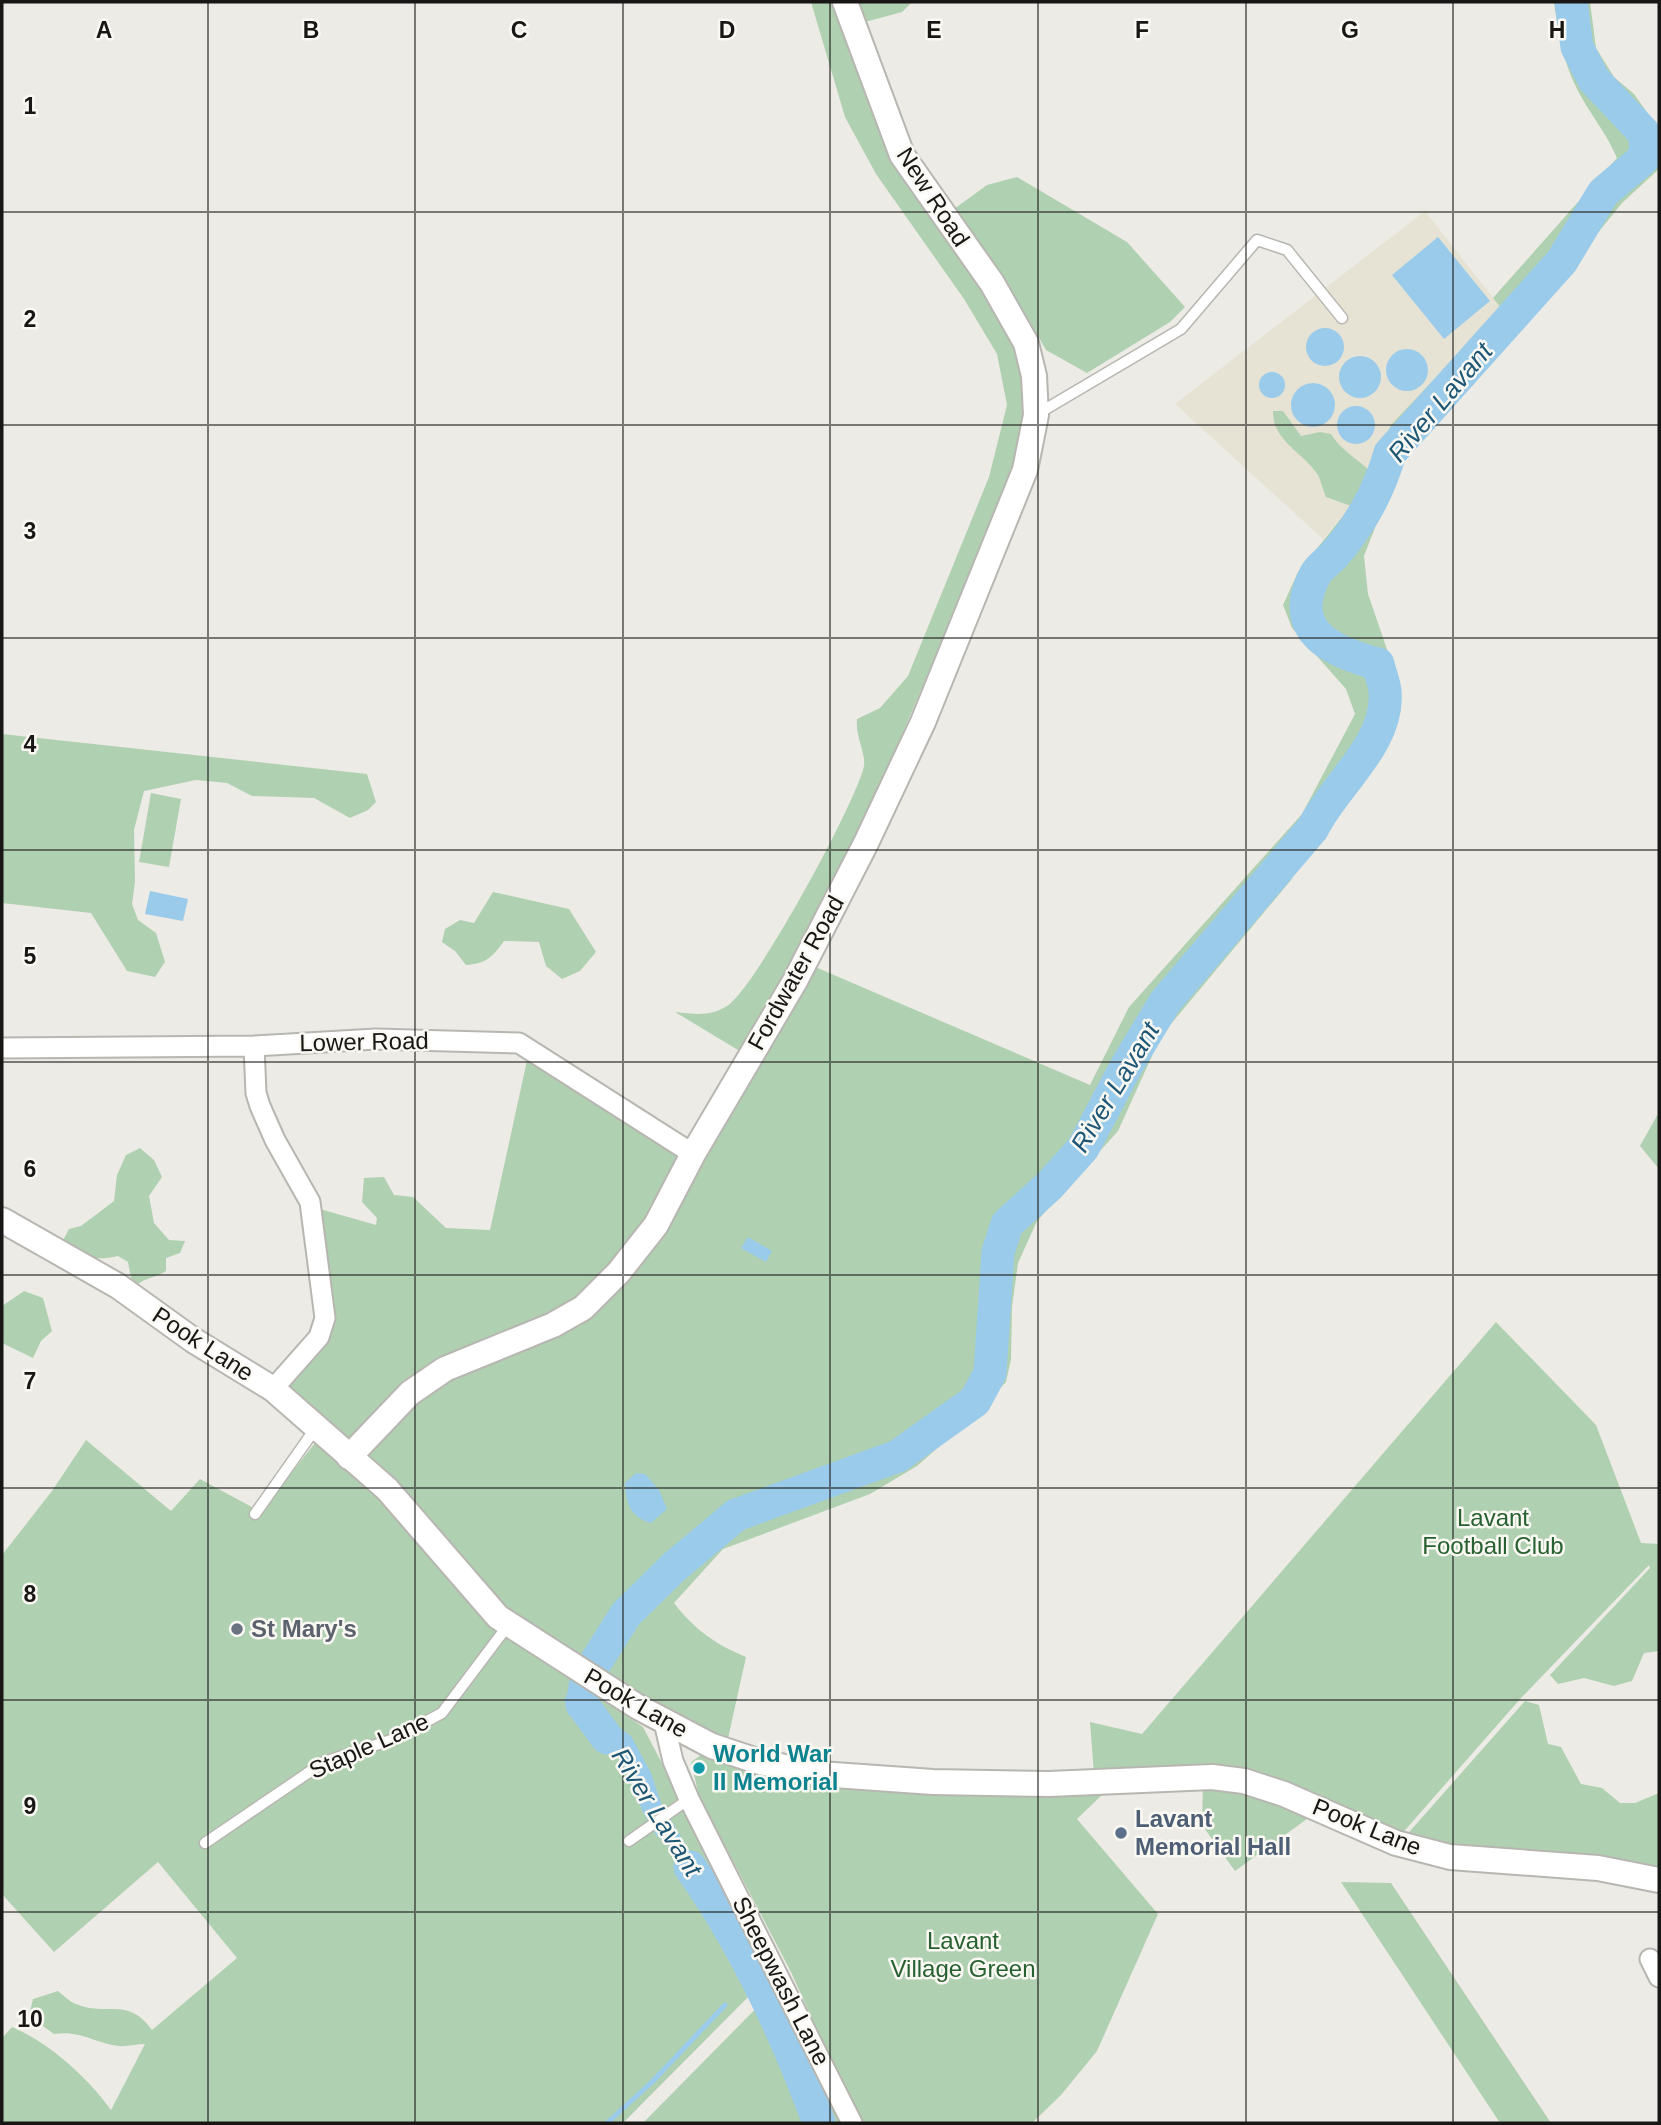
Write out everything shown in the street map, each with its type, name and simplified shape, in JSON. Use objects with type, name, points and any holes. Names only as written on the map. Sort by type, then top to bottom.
[{"type":"street","name":"New Road","points":[[845,2],[902,155],[992,283],[1027,343]]},
{"type":"street","name":"Fordwater Road","points":[[349,1457],[410,1393],[445,1369],[553,1325],[583,1308],[619,1272],[656,1224],[692,1154],[795,981],[923,722],[1024,470],[1036,415],[1034,376],[1027,343]]},
{"type":"street","name":"Lower Road","points":[[2,1048],[254,1046],[376,1038],[519,1043],[692,1154]]},
{"type":"street","points":[[254,1046],[256,1093],[260,1106],[275,1140],[310,1202],[325,1318],[319,1337],[273,1389]]},
{"type":"street","name":"Pook Lane","points":[[2,1220],[118,1286],[193,1340],[273,1389],[315,1429],[387,1489],[498,1617],[602,1685],[664,1722],[712,1745],[760,1762],[820,1774],[933,1782],[1036,1784],[1212,1777],[1244,1781],[1284,1794],[1396,1843],[1450,1857],[1598,1868],[1659,1880]]},
{"type":"street","name":"Sheepwash Lane","points":[[664,1722],[682,1805],[852,2123]]},
{"type":"street","points":[[1650,1959],[1659,1978]]},
{"type":"lane","points":[[1036,415],[1181,329],[1256,240],[1287,250],[1342,318]]},
{"type":"lane","points":[[255,1514],[315,1429]]},
{"type":"lane","name":"Staple Lane","points":[[205,1843],[324,1762],[394,1740],[442,1713],[509,1624]]},
{"type":"lane","points":[[629,1841],[682,1805]]},
{"type":"shaded area","points":[[1425,211],[1501,308],[1391,425],[1351,506],[1323,539],[1175,404]]},
{"type":"green space","points":[[811,2],[836,2],[894,162],[942,236],[984,288],[1019,347],[1028,417],[1017,463],[857,841],[743,1053],[675,1012],[708,1013],[727,1006],[741,992],[781,932],[825,853],[844,816],[864,766],[857,719],[880,708],[908,676],[989,477],[1007,405],[997,354],[964,299],[876,174],[845,117]]},
{"type":"green space","points":[[859,2],[912,2],[902,12],[865,22]]},
{"type":"green space","points":[[1554,2],[1590,2],[1596,48],[1614,77],[1634,94],[1659,129],[1659,169],[1622,203],[1537,308],[1428,425],[1402,459],[1364,556],[1368,594],[1391,661],[1396,691],[1385,737],[1321,829],[1291,880],[1161,1036],[1118,1131],[1037,1221],[1018,1263],[1012,1307],[1011,1359],[1006,1382],[974,1416],[917,1466],[870,1494],[723,1549],[674,1603],[706,1635],[746,1657],[727,1743],[669,1719],[501,1613],[278,1388],[320,1339],[313,1207],[376,1225],[377,1218],[362,1202],[364,1178],[384,1177],[394,1195],[413,1197],[446,1228],[490,1230],[531,1042],[694,1142],[813,966],[1090,1085],[1129,1007],[1302,814],[1355,714],[1346,689],[1292,628],[1283,605],[1298,572],[1351,506],[1326,497],[1318,475],[1278,431],[1273,411],[1283,411],[1301,436],[1320,432],[1331,434],[1369,470],[1391,425],[1501,308],[1493,298],[1617,158],[1571,77]]},
{"type":"green space","points":[[1017,177],[1127,242],[1185,307],[1170,322],[1087,373],[1046,350],[1002,274],[954,209],[987,185]]},
{"type":"green space","points":[[2,734],[367,774],[376,802],[368,810],[350,818],[314,798],[252,796],[227,783],[196,780],[144,791],[134,830],[135,882],[132,904],[138,920],[156,933],[165,962],[155,977],[127,971],[91,913],[2,903]]},
{"type":"green space","points":[[151,793],[181,799],[169,867],[139,862]]},
{"type":"green space","points":[[493,892],[569,909],[596,952],[580,971],[562,979],[546,966],[539,942],[504,941],[488,959],[466,965],[455,951],[442,942],[445,929],[460,920],[474,923]]},
{"type":"green space","points":[[1659,1112],[1659,1169],[1640,1146]]},
{"type":"green space","points":[[140,1148],[154,1160],[162,1177],[149,1196],[154,1223],[169,1240],[185,1241],[180,1253],[166,1258],[166,1271],[138,1284],[131,1278],[128,1262],[118,1256],[94,1258],[62,1242],[69,1229],[81,1226],[114,1201],[117,1175],[126,1155]]},
{"type":"green space","points":[[24,1291],[43,1298],[52,1331],[41,1341],[33,1358],[2,1343],[2,1306]]},
{"type":"green space","name":"Lavant Football Club","points":[[1496,1322],[1596,1425],[1641,1543],[1659,1544],[1659,1651],[1644,1653],[1632,1681],[1614,1686],[1584,1678],[1558,1684],[1550,1675],[1650,1568],[1649,1565],[1521,1698],[1399,1837],[1287,1788],[1094,1774],[1090,1722],[1142,1734]]},
{"type":"green space","points":[[318,1439],[381,1495],[552,1666],[643,1727],[772,1973],[623,2123],[2,2123],[2,2038],[12,2027],[40,2042],[67,2062],[111,2110],[145,2044],[118,2046],[79,2035],[54,2034],[29,2016],[33,1999],[58,1991],[74,2003],[87,2007],[134,2013],[152,2030],[237,1958],[158,1862],[54,1952],[2,1894],[2,1555],[52,1491],[86,1440],[171,1511],[200,1479],[261,1512]]},
{"type":"green space","points":[[1525,1701],[1539,1705],[1548,1744],[1561,1747],[1581,1784],[1602,1788],[1620,1803],[1635,1803],[1659,1793],[1659,1875],[1403,1839]]},
{"type":"green space","name":"Lavant Village Green","points":[[704,1753],[1049,1794],[1103,1794],[1077,1819],[1158,1914],[1097,2051],[1061,2095],[1032,2123],[863,2123],[856,2117],[791,1972],[699,1796],[691,1762]]},
{"type":"green space","points":[[1213,1781],[1311,1816],[1235,1871],[1202,1825],[1203,1782]]},
{"type":"green space","points":[[1341,1882],[1391,1883],[1551,2123],[1500,2123]]},
{"type":"green space","points":[[780,1984],[846,2123],[643,2123]]},
{"type":"water","points":[[1438,237],[1490,301],[1444,339],[1392,275]]},
{"type":"water","points":[[1325,328],[1338,334],[1344,347],[1338,360],[1325,366],[1312,360],[1306,347],[1312,334]]},
{"type":"water","points":[[1407,349],[1422,355],[1428,370],[1422,385],[1407,391],[1392,385],[1386,370],[1392,355]]},
{"type":"water","points":[[1360,356],[1375,362],[1381,377],[1375,392],[1360,398],[1345,392],[1339,377],[1345,362]]},
{"type":"water","points":[[1272,372],[1281,376],[1285,385],[1281,394],[1272,398],[1263,394],[1259,385],[1263,376]]},
{"type":"water","points":[[1313,383],[1322,384],[1329,389],[1334,396],[1334,414],[1329,421],[1322,426],[1313,427],[1304,426],[1297,421],[1292,414],[1291,405],[1292,396],[1297,389],[1304,384]]},
{"type":"water","points":[[1356,406],[1369,412],[1375,425],[1369,438],[1356,444],[1343,438],[1337,425],[1343,412]]},
{"type":"water","points":[[150,891],[188,899],[183,921],[145,914]]},
{"type":"water","points":[[748,1237],[772,1251],[766,1262],[741,1248]]},
{"type":"water","points":[[636,1473],[645,1474],[659,1490],[667,1509],[651,1523],[638,1517],[628,1503],[625,1483]]},
{"type":"water","points":[[573,1695],[631,1736],[651,1773],[661,1803],[715,1894],[715,1903],[708,1900],[670,1847],[656,1835],[643,1812],[625,1768],[613,1750],[568,1714],[564,1698]]},
{"type":"waterway","name":"River Lavant","points":[[607,1738],[582,1704],[587,1676],[626,1614],[674,1567],[736,1515],[898,1456],[975,1401],[990,1373],[998,1252],[1007,1224],[1049,1186],[1083,1148],[1127,1065],[1165,1002],[1313,828],[1370,746],[1384,710],[1385,691],[1378,664],[1330,645],[1318,636],[1310,625],[1306,611],[1307,594],[1315,575],[1332,558],[1362,518],[1373,498],[1390,453],[1562,261],[1603,193],[1643,159],[1646,147],[1644,133],[1594,80],[1577,47],[1571,2]]},
{"type":"waterway","name":"River Lavant","points":[[690,1867],[747,1959],[793,2056],[819,2123]]},
{"type":"waterway","points":[[607,2123],[652,2082],[725,2005]]},
{"type":"place","name":"St Mary's","points":[[237,1629]]},
{"type":"place","name":"World War II Memorial","points":[[699,1768]]},
{"type":"place","name":"Lavant Memorial Hall","points":[[1121,1833]]}]
